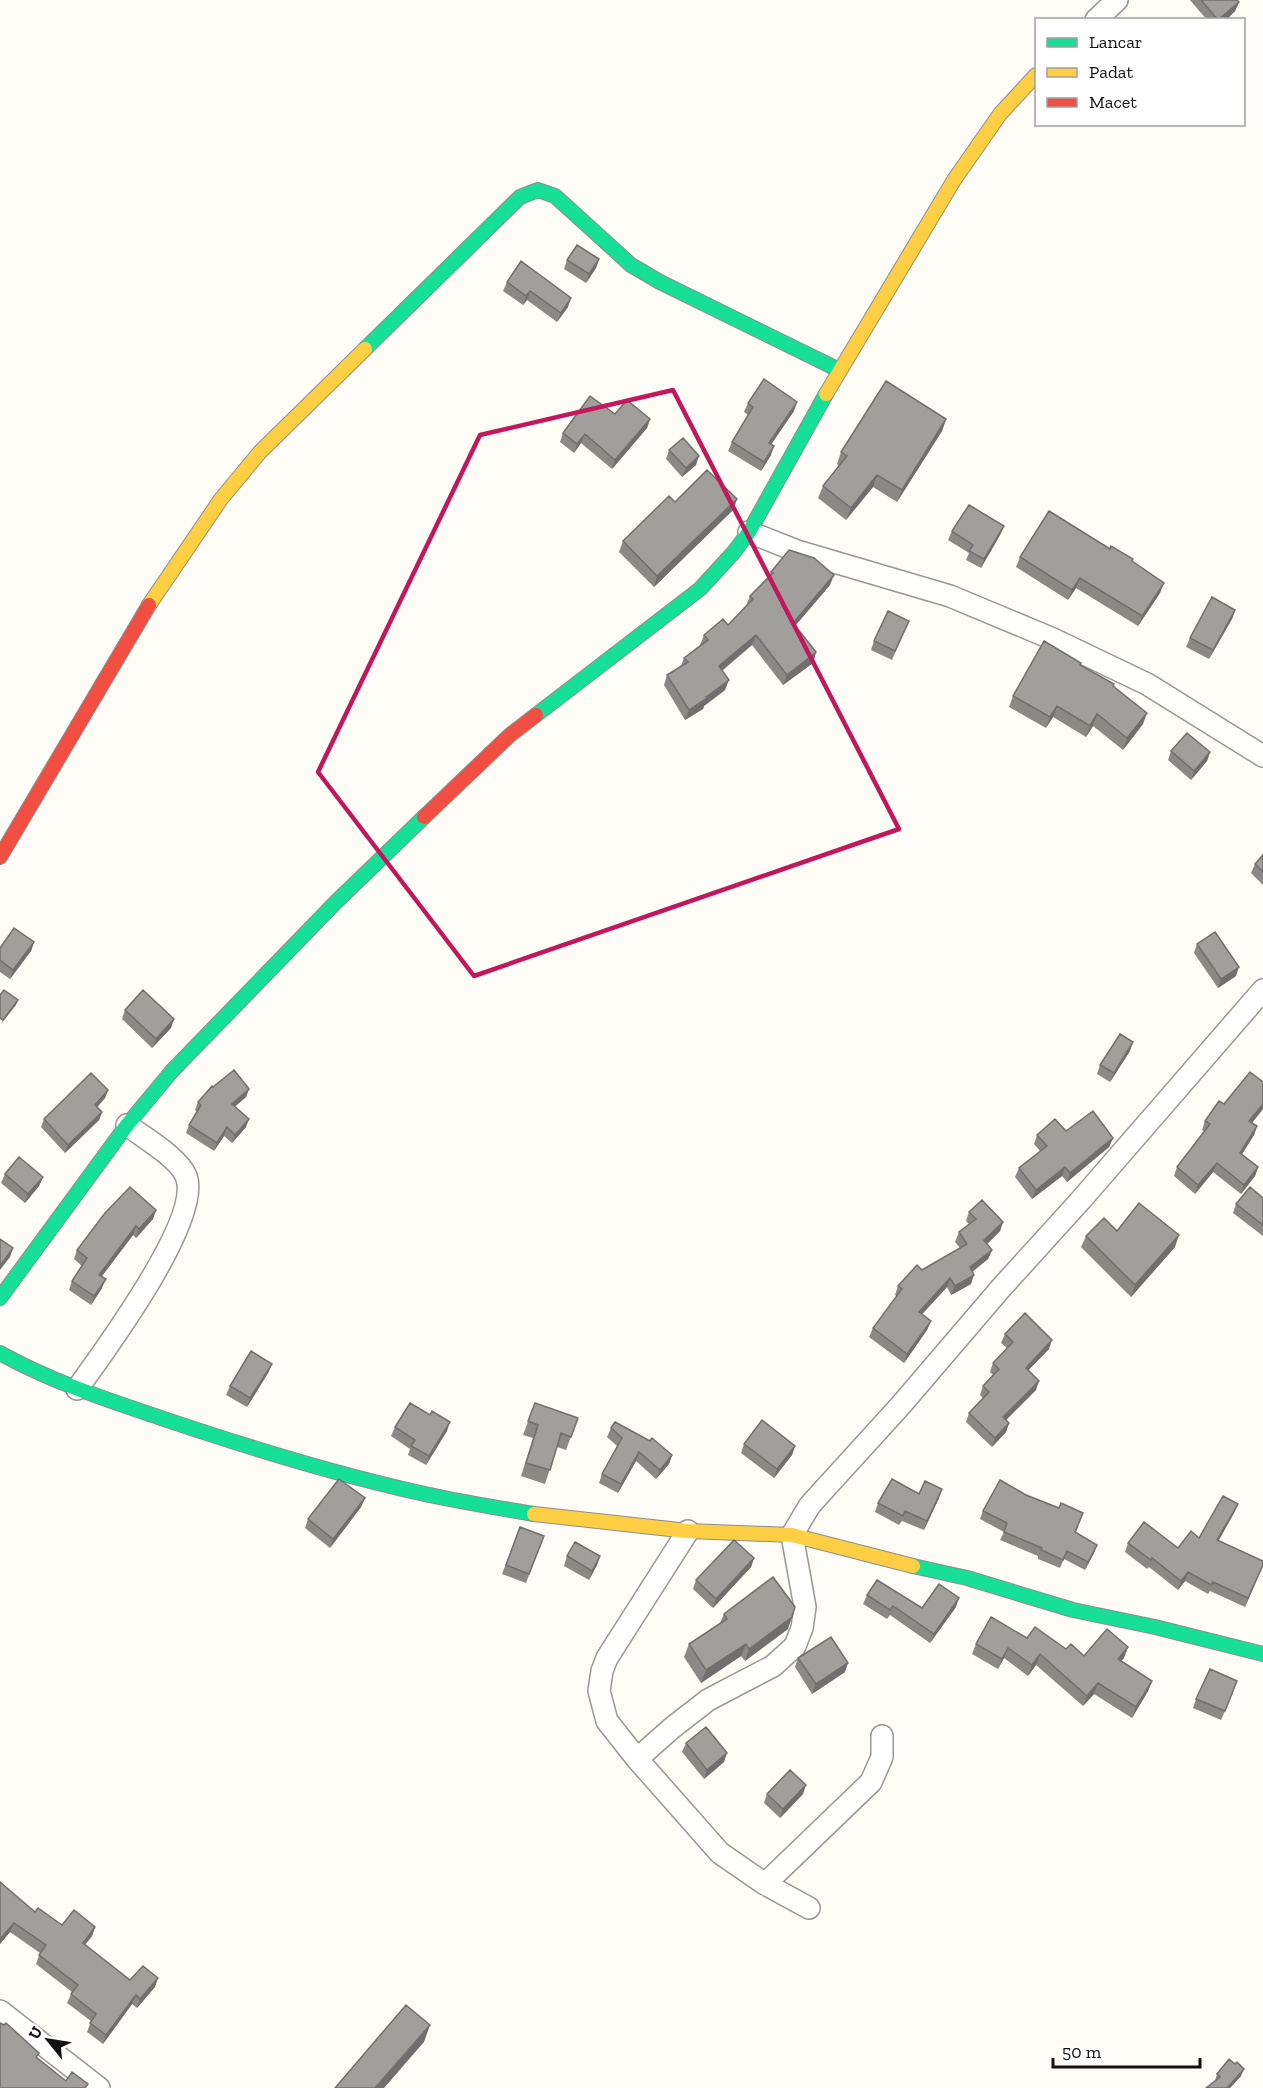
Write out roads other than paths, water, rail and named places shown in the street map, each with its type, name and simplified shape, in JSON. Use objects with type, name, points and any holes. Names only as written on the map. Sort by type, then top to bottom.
[{"type":"street","points":[[1098,18],[1117,0]]},
{"type":"street","points":[[0,1298],[127,1125],[206,1034],[427,813],[510,735],[700,590],[734,552],[749,532],[839,370],[938,204],[974,150],[1035,76]]},
{"type":"street","points":[[0,857],[145,610],[221,499],[260,452],[520,197],[542,189],[555,196],[631,265],[660,282],[839,370]]},
{"type":"street","points":[[749,532],[796,551],[950,596],[1053,639],[1147,684],[1263,756]]},
{"type":"street","points":[[637,1760],[672,1728],[708,1700],[773,1666],[795,1646],[802,1628],[805,1607],[798,1581],[792,1535],[810,1505],[901,1405],[1263,990]]},
{"type":"street","points":[[77,1389],[151,1278],[171,1243],[186,1208],[186,1176],[170,1156],[127,1125]]},
{"type":"street","points":[[0,1353],[29,1369],[77,1389],[195,1429],[326,1469],[444,1498],[547,1516],[688,1531],[792,1535],[967,1578],[1073,1610],[1155,1627],[1263,1654]]},
{"type":"street","points":[[688,1531],[622,1631],[602,1671],[599,1691],[607,1721],[637,1760],[720,1853],[765,1884],[809,1908]]},
{"type":"street","points":[[765,1884],[871,1782],[882,1757],[882,1736]]},
{"type":"street","points":[[0,2011],[99,2088]]}]
